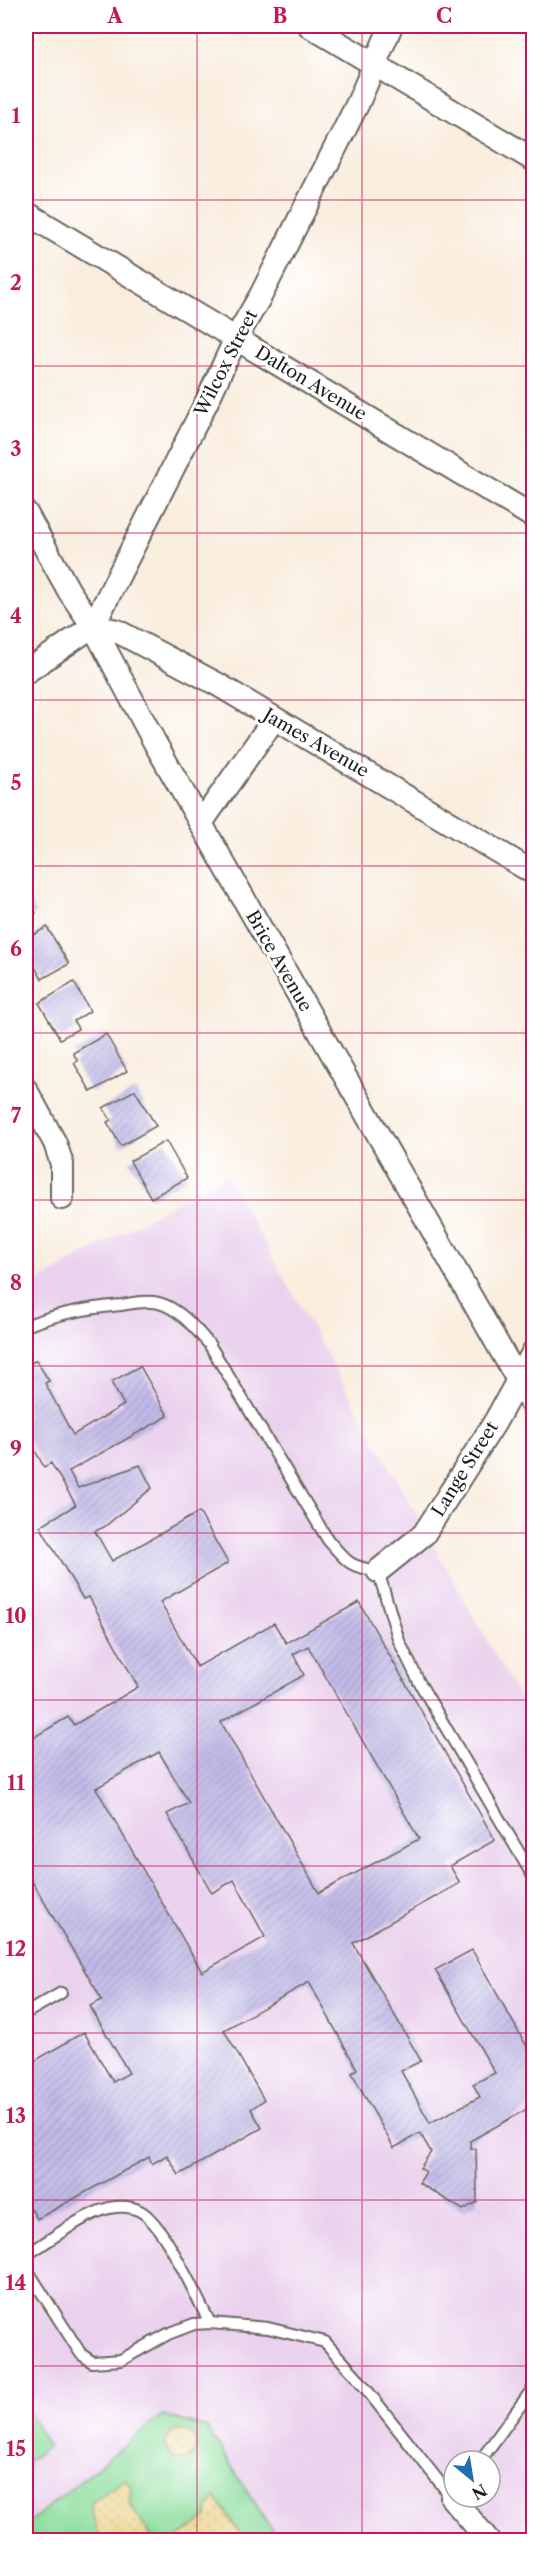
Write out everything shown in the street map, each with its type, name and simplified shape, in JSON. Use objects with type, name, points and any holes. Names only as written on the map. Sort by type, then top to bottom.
[{"type":"street","points":[[310,26],[534,160]]},
{"type":"street","name":"Wilcox Street","points":[[26,672],[93,626],[208,399],[236,338],[261,295],[376,65],[391,26]]},
{"type":"street","name":"Dalton Avenue","points":[[26,213],[534,517]]},
{"type":"street","name":"Brice Avenue","points":[[26,513],[69,591],[93,626],[201,823],[534,1408]]},
{"type":"street","name":"James Avenue","points":[[93,626],[117,631],[217,684],[534,873]]},
{"type":"street","points":[[201,823],[274,718]]},
{"type":"street","points":[[26,1090],[55,1143],[62,1164],[62,1198]]},
{"type":"street","name":"Lange Street","points":[[378,1571],[424,1534],[495,1422],[534,1351]]},
{"type":"street","points":[[463,2509],[488,2541]]},
{"type":"lane","points":[[26,1326],[72,1310],[158,1303],[179,1313],[209,1344],[328,1540],[344,1558],[358,1569],[378,1571],[396,1631],[419,1682],[534,1878]]},
{"type":"lane","points":[[26,2013],[61,1993]]},
{"type":"lane","points":[[26,2255],[88,2217],[108,2208],[124,2206],[140,2211],[153,2220],[210,2323]]},
{"type":"lane","points":[[26,2268],[81,2354],[92,2362],[121,2360],[168,2334],[194,2324],[210,2323],[268,2328],[325,2342],[355,2375],[442,2482]]},
{"type":"lane","points":[[489,2449],[534,2387]]},
{"type":"shaded area","points":[[226,1174],[533,1723],[534,2502],[516,2540],[26,2540],[26,1288]]},
{"type":"green space","points":[[26,2408],[49,2447],[28,2460],[26,2471]]},
{"type":"green space","points":[[162,2415],[207,2428],[274,2533],[282,2540],[26,2540],[26,2525]]},
{"type":"sand","points":[[181,2430],[187,2431],[195,2439],[195,2451],[187,2459],[181,2460],[175,2459],[167,2451],[166,2445],[167,2439],[175,2431]]},
{"type":"sand","points":[[126,2479],[131,2488],[129,2504],[154,2540],[103,2540],[96,2528],[90,2503]]},
{"type":"sand","points":[[216,2497],[240,2534],[236,2540],[174,2540],[207,2517],[207,2510]]},
{"type":"building","points":[[26,894],[36,913],[26,919]]},
{"type":"building","points":[[47,927],[69,964],[42,979],[30,959],[26,962],[26,939]]},
{"type":"building","points":[[74,982],[90,1011],[74,1021],[78,1029],[60,1039],[39,1003]]},
{"type":"building","points":[[106,1034],[127,1071],[91,1092],[74,1063],[78,1061],[73,1053]]},
{"type":"building","points":[[135,1090],[156,1126],[121,1146],[107,1122],[111,1120],[103,1108]]},
{"type":"building","points":[[166,1141],[187,1178],[151,1198],[130,1161]]},
{"type":"building","points":[[36,1360],[49,1381],[45,1383],[73,1435],[124,1405],[111,1382],[140,1366],[168,1416],[69,1471],[78,1488],[140,1465],[152,1488],[104,1527],[95,1531],[112,1561],[199,1512],[228,1563],[160,1602],[197,1667],[274,1623],[286,1643],[359,1602],[495,1840],[450,1866],[460,1883],[353,1943],[421,2061],[401,2071],[430,2123],[480,2097],[473,2084],[495,2073],[435,1970],[472,1950],[534,2059],[534,2105],[470,2141],[470,2149],[476,2149],[477,2202],[463,2210],[419,2183],[426,2172],[420,2168],[431,2152],[420,2133],[394,2148],[352,2073],[357,2069],[309,1982],[224,2030],[264,2100],[251,2109],[262,2128],[179,2175],[167,2155],[152,2164],[149,2157],[37,2219],[26,2200],[26,2066],[84,2032],[113,2082],[129,2073],[90,2006],[102,2000],[29,1876],[26,1880],[26,1742],[68,1717],[74,1725],[138,1687],[89,1597],[83,1599],[40,1526],[76,1505],[51,1463],[44,1467],[26,1434],[26,1366]],"holes":[[[308,1646],[419,1839],[319,1893],[221,1722],[304,1675],[293,1654]],[[159,1752],[189,1803],[167,1814],[212,1893],[234,1880],[265,1937],[202,1972],[96,1788]]]}]
